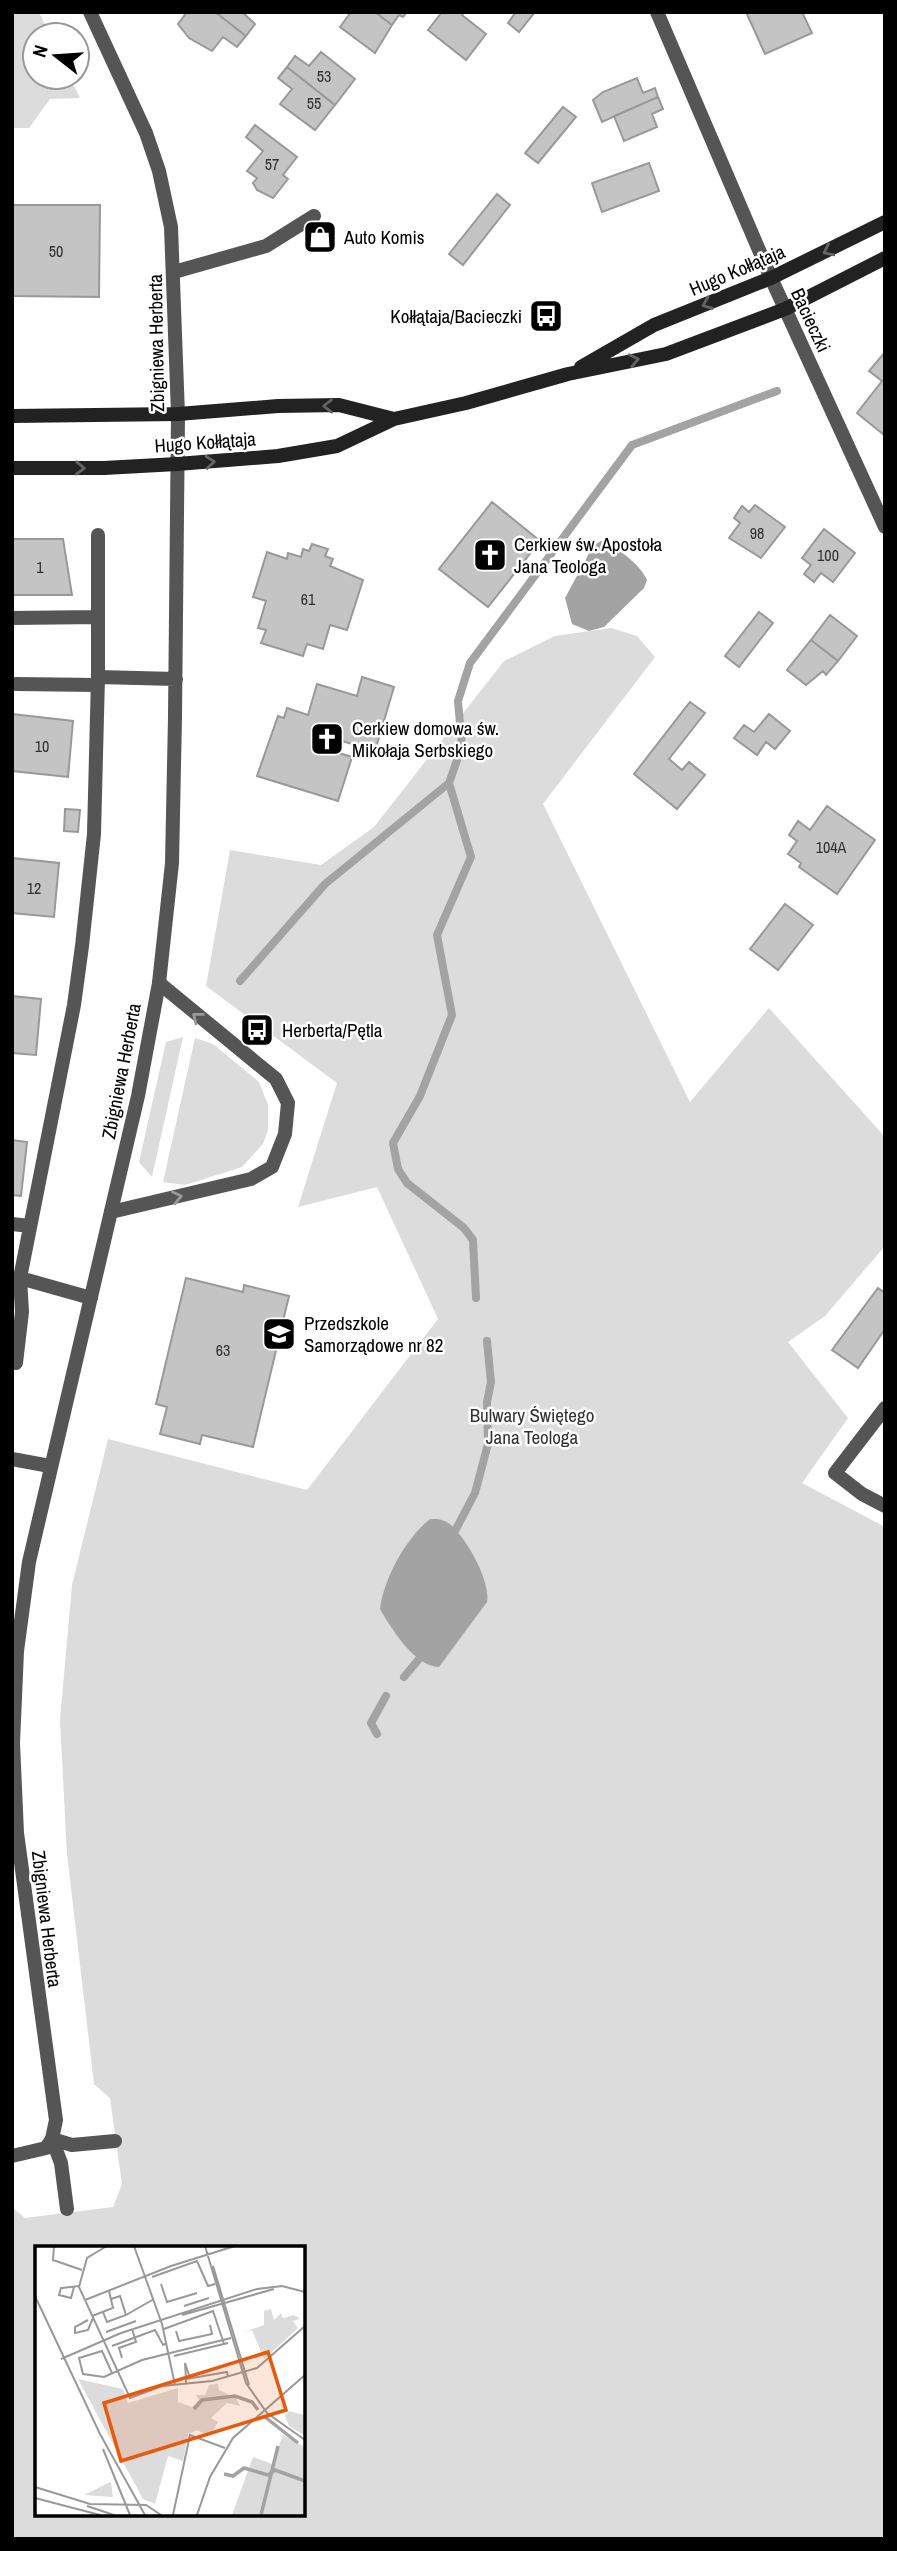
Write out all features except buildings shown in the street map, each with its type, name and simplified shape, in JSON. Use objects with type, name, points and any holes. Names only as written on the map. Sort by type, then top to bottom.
[{"type":"street","name":"Zbigniewa Herberta","points":[[52,2140],[56,2120],[17,1833],[13,1743],[20,1615],[50,1466],[111,1212],[159,983],[172,863],[176,679],[178,414],[171,226],[159,171],[126,87],[90,12]]},
{"type":"street","name":"Bacieczki","points":[[657,12],[771,278],[885,527]]},
{"type":"street","points":[[174,272],[267,246],[314,216]]},
{"type":"street","name":"Hugo Kołłątaja","points":[[568,374],[654,325],[771,278],[885,222]]},
{"type":"street","name":"Hugo Kołłątaja","points":[[12,468],[104,468],[177,464],[278,456],[337,446],[394,419],[466,404],[568,374],[666,354],[785,309],[885,258]]},
{"type":"street","name":"Hugo Kołłątaja","points":[[12,416],[178,414],[278,406],[339,405],[394,419]]},
{"type":"street","points":[[16,1363],[22,1312],[18,1285],[74,1005],[94,834],[98,535]]},
{"type":"street","points":[[12,618],[98,617]]},
{"type":"street","points":[[16,684],[176,679]]},
{"type":"street","points":[[111,1212],[251,1179],[272,1167],[285,1134],[288,1103],[276,1079],[159,983]]},
{"type":"street","points":[[12,1224],[30,1226]]},
{"type":"street","points":[[18,1285],[91,1298]]},
{"type":"street","points":[[885,1408],[835,1473],[862,1494],[885,1506]]},
{"type":"street","points":[[12,1459],[50,1466]]},
{"type":"street","points":[[52,2140],[72,2146],[115,2141]]},
{"type":"street","points":[[12,2156],[38,2152],[52,2140]]},
{"type":"street","points":[[52,2140],[61,2163],[67,2209]]},
{"type":"green space","points":[[12,12],[39,12],[43,21],[21,21],[21,91],[77,91],[80,98],[50,99],[29,128],[12,128]]},
{"type":"green space","name":"Bulwary Świętego Jana Teologa","points":[[611,628],[637,636],[655,657],[543,804],[690,1102],[769,1008],[885,1137],[885,1246],[825,1316],[788,1342],[848,1418],[802,1483],[885,1527],[885,2539],[12,2539],[12,2207],[25,2218],[113,2207],[122,2184],[110,2098],[94,2084],[67,1854],[60,1720],[72,1585],[108,1439],[307,1490],[438,1319],[377,1187],[298,1207],[337,1083],[206,986],[230,850],[321,865],[374,827],[504,661],[555,636]]},
{"type":"green space","points":[[183,1037],[152,1177],[139,1162],[166,1042]]},
{"type":"green space","points":[[195,1038],[213,1044],[259,1082],[268,1105],[268,1130],[263,1144],[242,1167],[185,1185],[163,1182]]},
{"type":"shaded area","points":[[601,541],[627,557],[647,580],[644,588],[604,627],[589,631],[572,624],[565,598],[593,546]]},
{"type":"shaded area","points":[[430,1519],[448,1523],[464,1540],[482,1573],[487,1594],[487,1602],[439,1667],[421,1661],[413,1654],[397,1636],[380,1609],[391,1572],[413,1537]]},
{"type":"waterway","points":[[476,1298],[473,1240],[464,1228],[407,1183],[398,1169],[393,1143],[420,1096],[452,1015],[437,935],[471,857],[449,783],[462,746],[458,701],[470,663],[632,445],[777,391]]},
{"type":"waterway","points":[[240,981],[325,884],[449,783]]},
{"type":"waterway","points":[[455,1531],[475,1493],[488,1444],[487,1402],[491,1382],[487,1341]]},
{"type":"waterway","points":[[404,1677],[419,1659]]},
{"type":"waterway","points":[[377,1734],[371,1723],[386,1696]]},
{"type":"place","name":"Auto Komis","points":[[320,237]]},
{"type":"place","name":"Kołłątaja/Bacieczki","points":[[546,316]]},
{"type":"place","name":"Cerkiew św. Apostoła Jana Teologa","points":[[490,555]]},
{"type":"place","name":"Cerkiew domowa św. Mikołaja Serbskiego","points":[[327,739]]},
{"type":"place","name":"Herberta/Pętla","points":[[257,1030]]},
{"type":"place","name":"Przedszkole Samorządowe nr 82","points":[[279,1334]]}]
